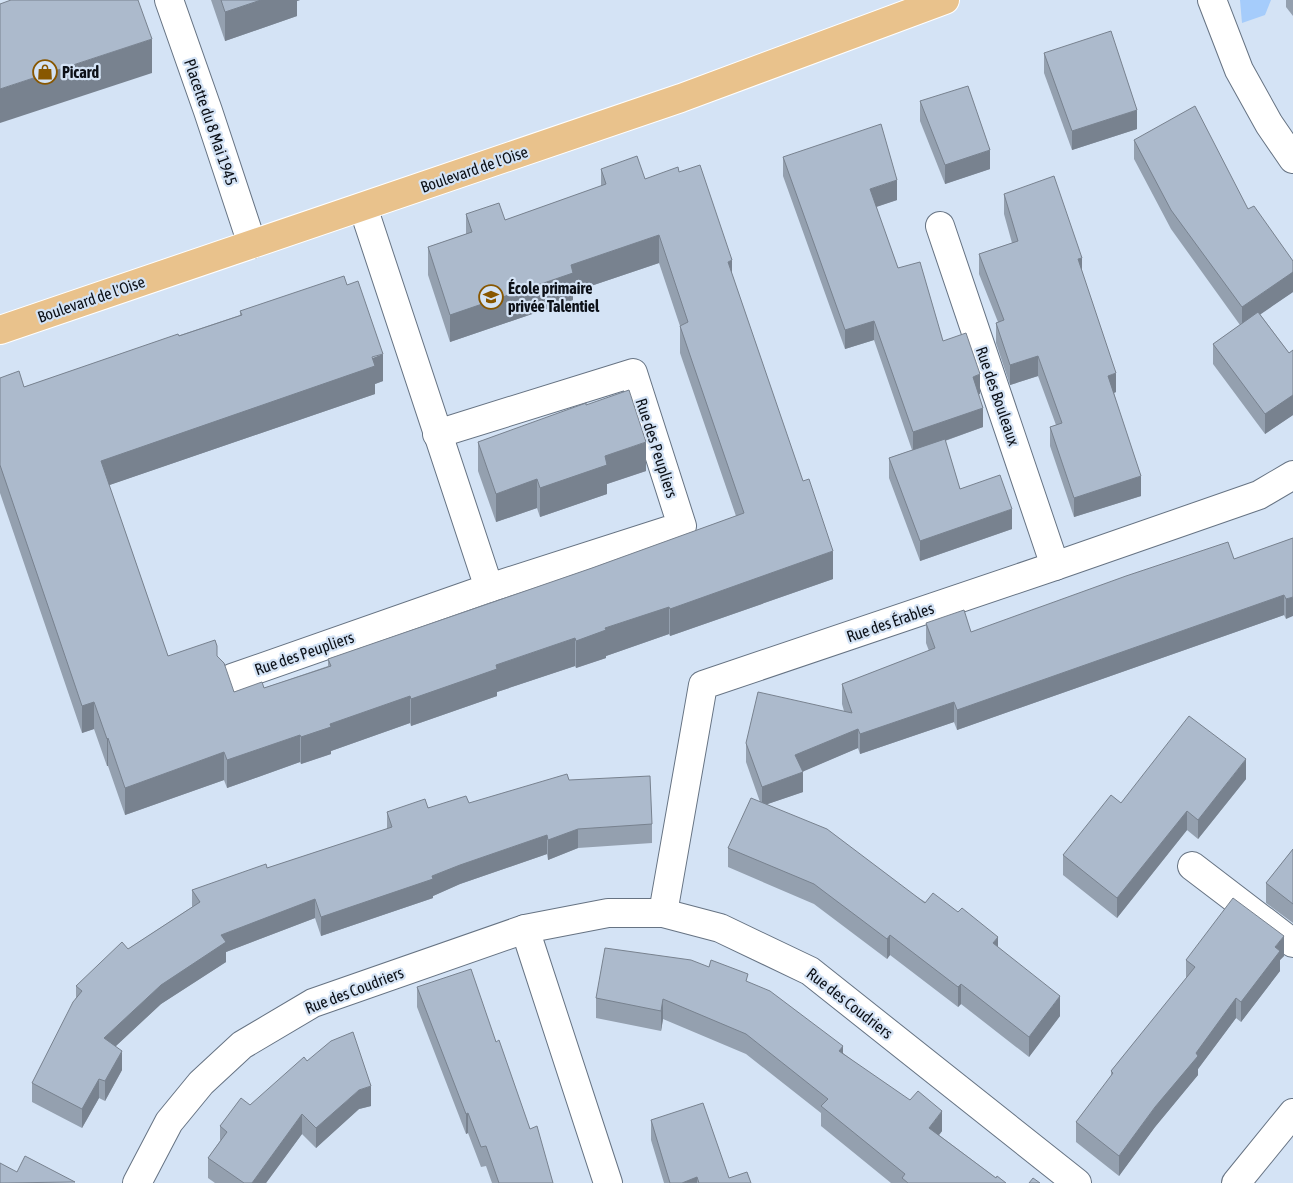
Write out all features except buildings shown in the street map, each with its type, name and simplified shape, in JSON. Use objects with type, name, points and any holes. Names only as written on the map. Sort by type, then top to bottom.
[{"type":"main road","name":"Boulevard de l'Oise","points":[[0,330],[681,98],[946,0]]},
{"type":"street","name":"Placette du 8 Mai 1945","points":[[169,0],[252,244]]},
{"type":"street","points":[[1212,0],[1239,70],[1269,124],[1293,159]]},
{"type":"street","points":[[363,207],[489,588]]},
{"type":"street","name":"Rue des Bouleaux","points":[[940,226],[1055,566]]},
{"type":"street","name":"Rue des Peupliers","points":[[232,678],[489,588],[682,526],[633,373],[437,434]]},
{"type":"street","name":"Rue des Érables","points":[[664,913],[703,685],[1259,495],[1293,475]]},
{"type":"street","points":[[1293,922],[1205,866],[1293,943]]},
{"type":"street","name":"Rue des Coudriers","points":[[137,1183],[169,1122],[201,1083],[242,1044],[312,1003],[525,929],[608,913],[664,913],[720,928],[810,970],[1077,1183]]},
{"type":"street","points":[[525,929],[608,1183]]},
{"type":"street","points":[[1236,1183],[1293,1113]]},
{"type":"shaded area","points":[[1240,0],[1271,0],[1265,15],[1242,23]]},
{"type":"place","name":"Picard","points":[[45,72]]},
{"type":"place","name":"École primaire privée Talentiel","points":[[491,297]]}]
